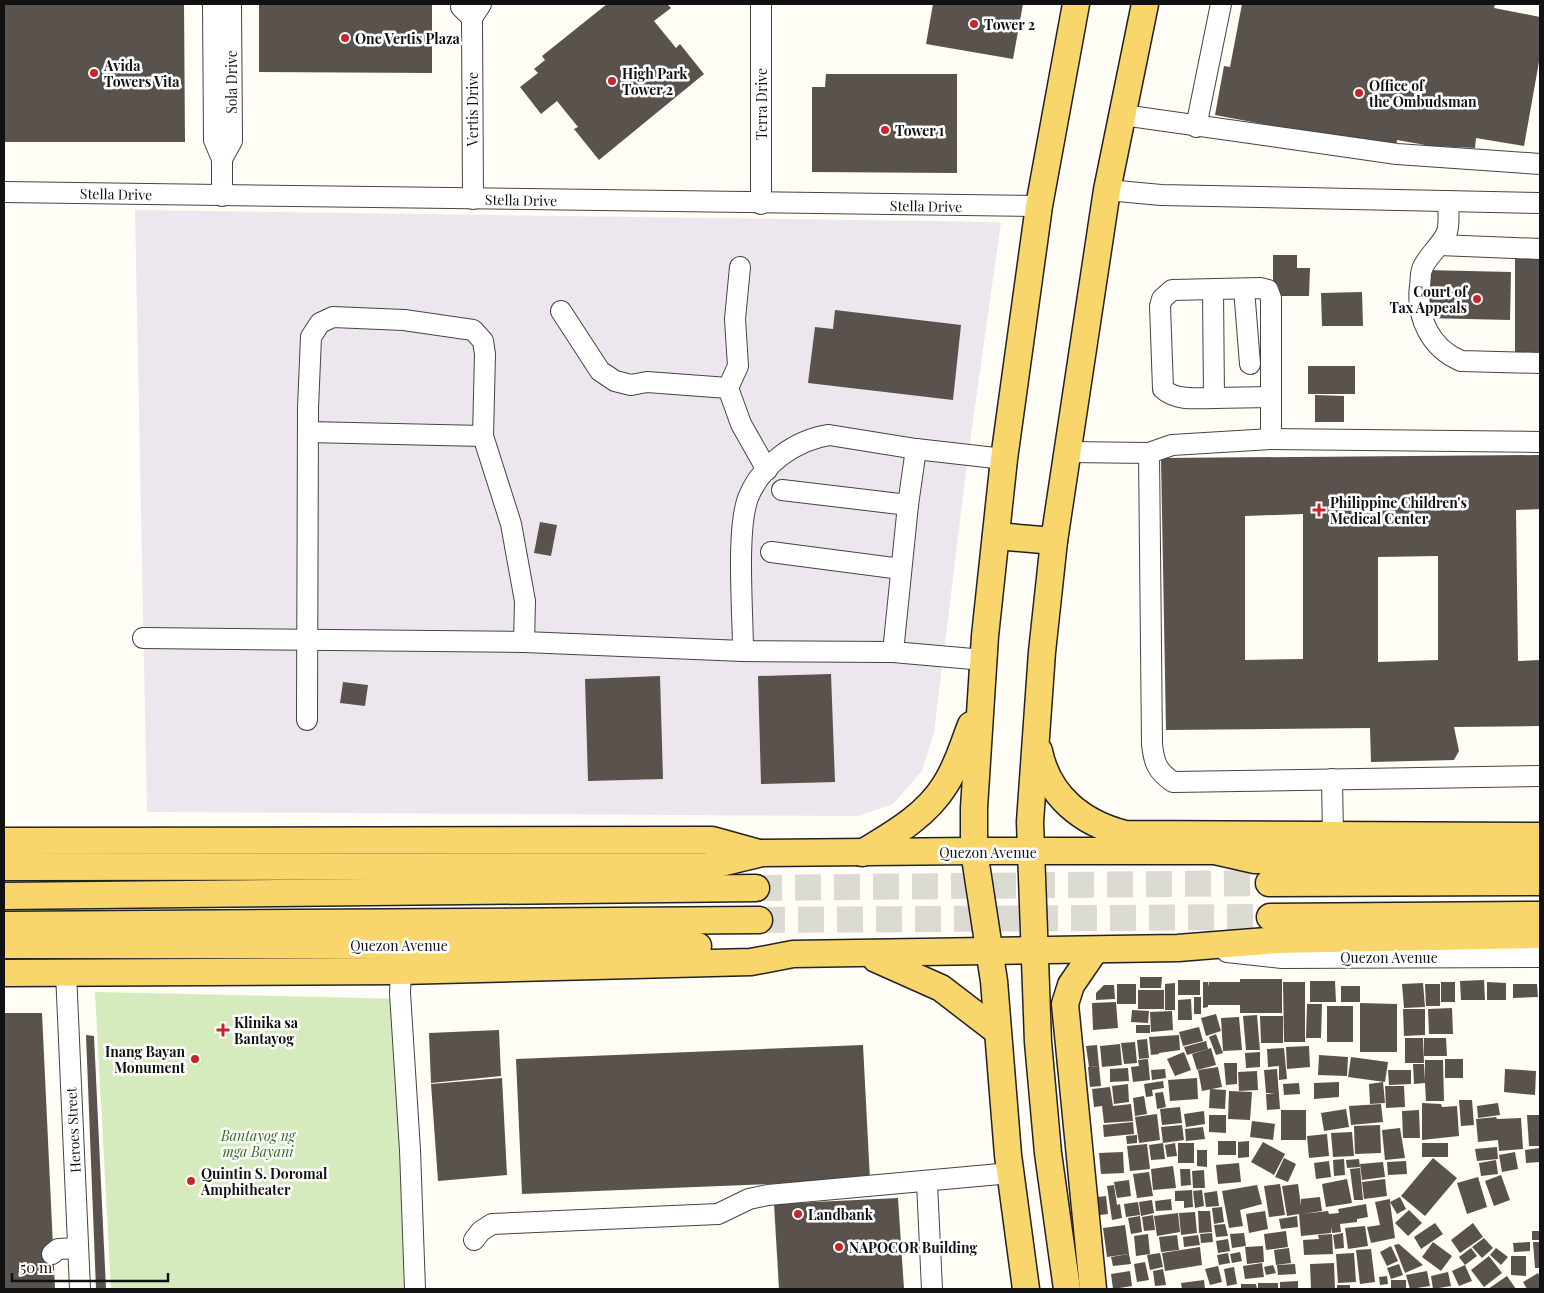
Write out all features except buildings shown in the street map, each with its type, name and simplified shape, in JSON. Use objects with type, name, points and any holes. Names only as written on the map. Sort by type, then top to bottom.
[{"type":"main road","points":[[1026,1289],[1011,1174],[990,952],[974,851],[980,706],[1004,458],[1039,206],[1076,4]]},
{"type":"main road","points":[[1067,1289],[1048,1153],[1033,951],[1030,822],[1042,652],[1054,542],[1107,190],[1145,4]]},
{"type":"main road","points":[[996,536],[1054,542]]},
{"type":"main road","points":[[861,854],[916,817],[938,796],[953,771],[980,706]]},
{"type":"main road","points":[[1037,720],[1041,762],[1050,782],[1063,800],[1085,819],[1125,834],[1257,834]]},
{"type":"main road","name":"Quezon Avenue","points":[[1215,851],[1257,834],[1540,836]]},
{"type":"main road","name":"Quezon Avenue","points":[[4,841],[712,840],[762,853],[1215,851],[1255,860],[1540,860]]},
{"type":"main road","name":"Quezon Avenue","points":[[4,867],[708,866],[762,853]]},
{"type":"main road","points":[[1270,883],[1540,882]]},
{"type":"main road","points":[[4,896],[756,888]]},
{"type":"main road","points":[[1270,917],[1540,915]]},
{"type":"main road","name":"Quezon Avenue","points":[[4,925],[759,920]]},
{"type":"main road","name":"Quezon Avenue","points":[[4,945],[749,946],[793,954],[858,954],[1178,948],[1278,940],[1540,935]]},
{"type":"main road","points":[[1093,1289],[1065,1004],[1071,986],[1095,950]]},
{"type":"main road","name":"Quezon Avenue","points":[[4,973],[401,971],[751,962],[793,954]]},
{"type":"main road","points":[[858,954],[892,964],[941,988],[997,1031]]},
{"type":"street","name":"Sola Drive","points":[[213,4],[214,140],[222,159],[222,196]]},
{"type":"street","name":"Sola Drive","points":[[222,159],[232,141],[231,4]]},
{"type":"street","name":"Terra Drive","points":[[761,4],[761,204]]},
{"type":"street","points":[[1196,127],[1221,4]]},
{"type":"street","name":"Vertis Drive","points":[[471,9],[473,199]]},
{"type":"street","points":[[1123,115],[1196,127],[1397,154],[1540,164]]},
{"type":"street","points":[[1107,190],[1161,195],[1540,203]]},
{"type":"street","name":"Stella Drive","points":[[4,192],[761,204],[1039,206]]},
{"type":"street","points":[[1448,201],[1447,232],[1422,268],[1418,300],[1419,313],[1436,343],[1454,358],[1461,360],[1540,363]]},
{"type":"street","points":[[1439,245],[1540,249]]},
{"type":"street","points":[[740,268],[735,320],[738,366],[728,388],[741,424],[767,470]]},
{"type":"street","points":[[1271,397],[1179,398],[1163,389],[1160,306],[1162,299],[1172,290],[1260,288],[1268,290],[1271,298],[1271,397],[1271,439]]},
{"type":"street","points":[[1244,289],[1250,364]]},
{"type":"street","points":[[1213,290],[1214,398]]},
{"type":"street","points":[[561,311],[600,371],[615,381],[631,385],[647,382],[728,388]]},
{"type":"street","points":[[307,720],[310,337],[320,323],[333,317],[404,320],[473,330],[483,341],[485,354],[483,436],[511,524],[525,601],[524,642]]},
{"type":"street","points":[[308,432],[483,436]]},
{"type":"street","points":[[743,651],[743,520],[748,498],[767,470],[779,458],[800,443],[822,436],[863,439],[916,450],[1004,458]]},
{"type":"street","points":[[1068,457],[1148,459],[1172,445],[1271,439],[1540,442]]},
{"type":"street","points":[[893,652],[908,504],[916,450]]},
{"type":"street","points":[[1148,459],[1154,762],[1161,774],[1173,782],[1540,776]]},
{"type":"street","points":[[782,490],[908,504]]},
{"type":"street","points":[[771,552],[901,569]]},
{"type":"street","points":[[143,638],[524,642],[743,651],[893,652],[984,660]]},
{"type":"street","points":[[1332,779],[1333,835]]},
{"type":"street","name":"Quezon Avenue","points":[[1178,948],[1282,958],[1540,957]]},
{"type":"street","points":[[401,971],[400,1002],[410,1150],[415,1289]]},
{"type":"street","name":"Heroes Street","points":[[66,972],[80,1289]]},
{"type":"street","points":[[474,1240],[481,1231],[492,1224],[718,1214],[749,1199],[768,1195],[1011,1174]]},
{"type":"street","points":[[927,1182],[932,1289]]},
{"type":"street","points":[[52,1254],[58,1249],[78,1248]]},
{"type":"shaded area","points":[[135,210],[1001,222],[968,456],[934,732],[922,771],[893,804],[858,816],[147,812]]},
{"type":"green space","name":"Bantayog ng mga Bayani","points":[[95,992],[406,999],[422,1289],[111,1289]]},
{"type":"tunnel","points":[[756,888],[1269,883]]},
{"type":"tunnel","points":[[759,920],[1270,917]]},
{"type":"place","name":"Tower 2","points":[[974,24]]},
{"type":"place","name":"One Vertis Plaza","points":[[345,38]]},
{"type":"place","name":"Avida Towers Vita","points":[[94,73]]},
{"type":"place","name":"High Park Tower 2","points":[[612,81]]},
{"type":"place","name":"Office of the Ombudsman","points":[[1359,93]]},
{"type":"place","name":"Tower 1","points":[[885,130]]},
{"type":"place","name":"Court of Tax Appeals","points":[[1477,299]]},
{"type":"place","name":"Philippine Children's Medical Center","points":[[1319,510]]},
{"type":"place","name":"Klinika sa Bantayog","points":[[223,1030]]},
{"type":"place","name":"Inang Bayan Monument","points":[[195,1059]]},
{"type":"place","name":"Quintin S. Doromal Amphitheater","points":[[191,1181]]},
{"type":"place","name":"Landbank","points":[[798,1214]]},
{"type":"place","name":"NAPOCOR Building","points":[[839,1247]]}]
